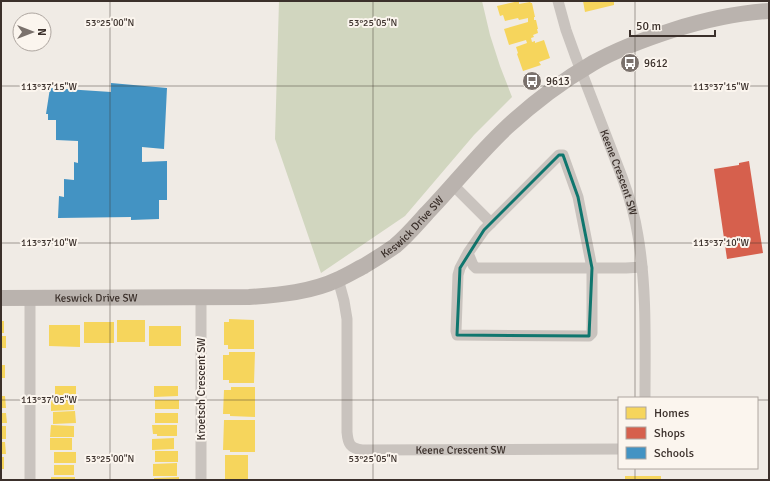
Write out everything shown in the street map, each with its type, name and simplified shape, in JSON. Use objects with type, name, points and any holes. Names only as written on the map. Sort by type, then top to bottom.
[{"type":"street","name":"Keene Crescent SW","points":[[558,1],[566,30],[630,198],[638,235],[644,291],[645,397]]},
{"type":"street","name":"Keswick Drive SW","points":[[1,298],[249,297],[297,292],[317,287],[338,279],[377,258],[395,246],[453,185],[476,158],[506,128],[552,90],[592,64],[614,52],[656,35],[703,21],[740,14],[769,11]]},
{"type":"street","points":[[559,155],[563,155],[578,198],[592,268],[592,333],[590,336],[457,334],[458,275],[460,268],[468,253],[484,230],[491,223],[559,155]]},
{"type":"street","points":[[453,185],[491,223]]},
{"type":"street","points":[[468,253],[473,265],[476,268],[642,267]]},
{"type":"street","name":"Keene Crescent SW","points":[[338,279],[346,311],[347,432],[348,440],[353,448],[362,450],[618,449]]},
{"type":"street","name":"Kroetsch Crescent SW","points":[[201,297],[201,480]]},
{"type":"street","points":[[30,298],[30,480]]},
{"type":"highlighted area","points":[[559,155],[563,155],[578,197],[592,268],[589,336],[457,335],[460,268],[484,230]]},
{"type":"green space","points":[[279,1],[482,1],[490,35],[512,97],[474,135],[405,216],[321,273],[275,139]]},
{"type":"building: Homes","points":[[519,1],[519,4],[532,3],[535,17],[534,20],[536,20],[538,33],[533,35],[534,37],[531,38],[532,42],[535,41],[535,43],[544,40],[550,58],[539,62],[541,65],[523,71],[516,47],[527,43],[526,40],[509,45],[504,29],[528,22],[528,18],[519,20],[518,18],[505,21],[503,15],[500,16],[497,6]]},
{"type":"building: Homes","points":[[583,1],[614,1],[614,5],[585,12]]},
{"type":"building: Homes","points":[[229,319],[254,320],[254,349],[228,349],[228,345],[224,345],[224,322],[229,322]]},
{"type":"building: Homes","points":[[117,320],[145,320],[145,342],[117,342]]},
{"type":"building: Homes","points":[[1,321],[4,321],[4,333],[1,333]]},
{"type":"building: Homes","points":[[84,322],[114,322],[114,343],[84,343]]},
{"type":"building: Homes","points":[[49,325],[80,325],[80,347],[49,346]]},
{"type":"building: Homes","points":[[149,326],[181,326],[181,346],[149,346]]},
{"type":"building: Homes","points":[[1,336],[6,336],[6,348],[1,348]]},
{"type":"building: Homes","points":[[229,352],[255,352],[254,383],[229,383],[229,380],[223,380],[223,355],[229,355]]},
{"type":"building: Homes","points":[[1,365],[5,365],[5,378],[1,378]]},
{"type":"building: Homes","points":[[55,386],[76,386],[76,398],[55,398]]},
{"type":"building: Homes","points":[[154,386],[178,386],[178,396],[154,397]]},
{"type":"building: Homes","points":[[231,387],[255,387],[255,417],[230,416],[230,414],[223,414],[224,390],[231,390]]},
{"type":"building: Homes","points":[[1,396],[5,396],[6,408],[1,408]]},
{"type":"building: Homes","points":[[51,400],[74,400],[74,410],[51,411]]},
{"type":"building: Homes","points":[[155,400],[179,400],[179,409],[155,409]]},
{"type":"building: Homes","points":[[75,411],[76,423],[53,424],[53,412]]},
{"type":"building: Homes","points":[[1,413],[6,413],[7,423],[1,423]]},
{"type":"building: Homes","points":[[155,413],[178,413],[178,423],[155,423]]},
{"type":"building: Homes","points":[[224,420],[255,420],[255,452],[230,452],[230,450],[223,450]]},
{"type":"building: Homes","points":[[51,425],[74,426],[74,437],[50,437]]},
{"type":"building: Homes","points":[[152,425],[177,425],[177,436],[157,436],[157,434],[153,434]]},
{"type":"building: Homes","points":[[1,426],[6,426],[6,439],[1,439]]},
{"type":"building: Homes","points":[[50,438],[72,438],[72,450],[50,450]]},
{"type":"building: Homes","points":[[174,438],[174,449],[152,450],[152,439]]},
{"type":"building: Homes","points":[[1,442],[5,442],[6,454],[1,454]]},
{"type":"building: Homes","points":[[155,451],[178,451],[178,462],[155,462]]},
{"type":"building: Homes","points":[[54,452],[76,452],[76,463],[54,463]]},
{"type":"building: Homes","points":[[225,455],[248,455],[248,480],[225,480]]},
{"type":"building: Homes","points":[[1,457],[4,457],[4,469],[1,469]]},
{"type":"building: Homes","points":[[177,463],[177,476],[153,476],[153,464]]},
{"type":"building: Homes","points":[[54,465],[74,465],[74,475],[54,475]]},
{"type":"building: Homes","points":[[625,476],[661,476],[661,480],[625,480]]},
{"type":"building: Homes","points":[[51,477],[75,477],[75,480],[51,480]]},
{"type":"building: Homes","points":[[179,477],[179,480],[154,480],[154,478]]},
{"type":"building: Shops","points":[[749,161],[763,253],[727,259],[714,169],[739,165],[739,163]]},
{"type":"building: Schools","points":[[111,83],[167,88],[164,149],[142,147],[142,162],[167,161],[167,200],[159,200],[159,219],[131,220],[131,217],[58,218],[59,196],[64,197],[64,179],[74,180],[74,162],[78,163],[78,141],[56,140],[56,120],[48,120],[48,114],[46,114],[50,88],[111,92]]},
{"type":"place","name":"9612","points":[[630,63]]},
{"type":"place","name":"9613","points":[[532,81]]}]
